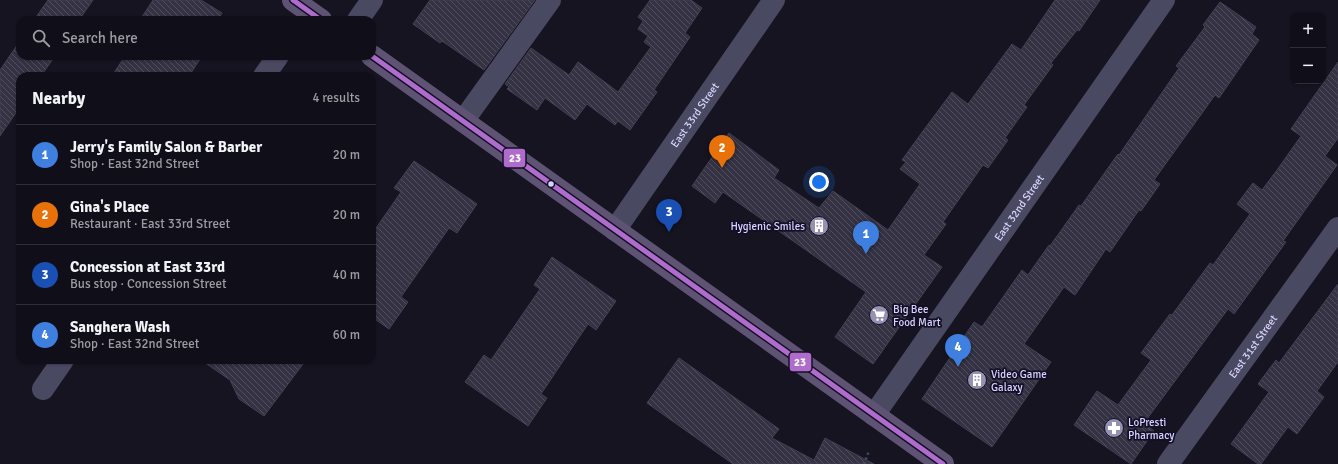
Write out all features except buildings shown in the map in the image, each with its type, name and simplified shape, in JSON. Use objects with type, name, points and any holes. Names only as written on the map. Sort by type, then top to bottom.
[{"type":"main road","points":[[376,59],[943,464]]},
{"type":"street","points":[[361,16],[372,0]]},
{"type":"street","points":[[463,121],[550,0]]},
{"type":"street","name":"East 33rd Street","points":[[615,230],[774,0]]},
{"type":"street","name":"East 32nd Street","points":[[874,415],[1164,0]]},
{"type":"street","points":[[267,72],[275,60]]},
{"type":"street","name":"East 31st Street","points":[[1174,462],[1338,228]]},
{"type":"street","points":[[43,389],[60,364]]},
{"type":"path","points":[[864,464],[869,452]]},
{"type":"transit line","name":"23","points":[[293,0],[315,16]]},
{"type":"transit line","name":"23","points":[[376,59],[943,464]]},
{"type":"place","name":"Gina's Place","points":[[722,168]]},
{"type":"place","name":"Hygienic Smiles","points":[[819,226]]},
{"type":"place","name":"Concession at East 33rd","points":[[669,232]]},
{"type":"place","name":"Jerry's Family Salon & Barber","points":[[866,254]]},
{"type":"place","name":"Big Bee Food Mart","points":[[879,315]]},
{"type":"place","name":"Sanghera Wash","points":[[958,367]]},
{"type":"place","name":"Video Game Galaxy","points":[[977,380]]},
{"type":"place","name":"LoPresti Pharmacy","points":[[1114,428]]}]
